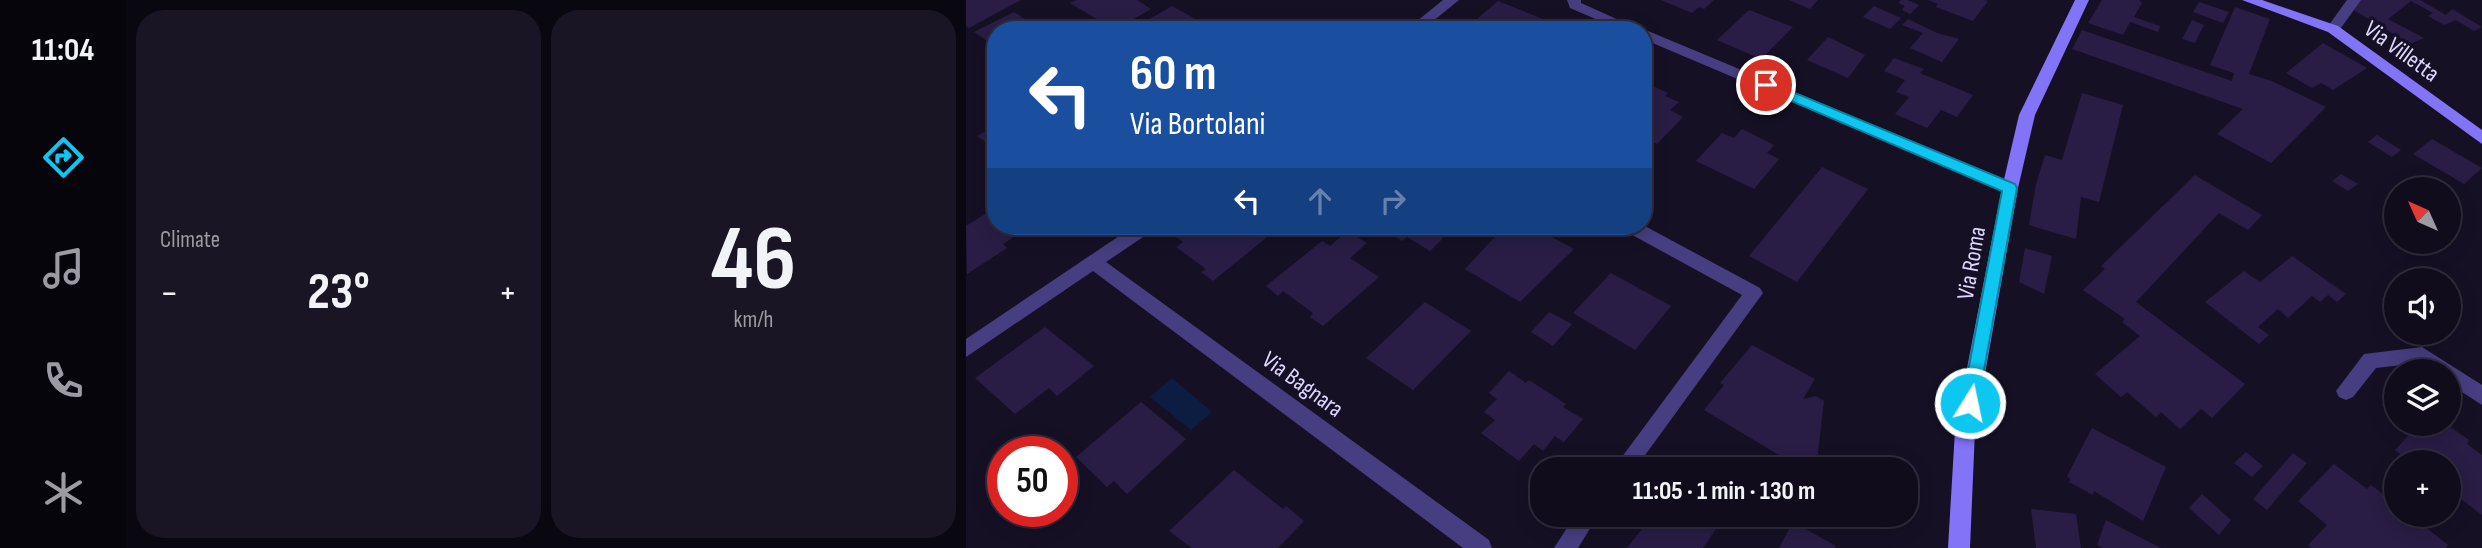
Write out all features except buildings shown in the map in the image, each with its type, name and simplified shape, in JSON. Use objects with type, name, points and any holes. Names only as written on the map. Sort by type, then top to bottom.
[{"type":"main road","name":"Via Roma","points":[[1959,548],[1965,430],[2010,188],[2027,115],[2082,0]]},
{"type":"main road","name":"Via Villetta","points":[[2249,0],[2333,29],[2482,138]]},
{"type":"street","points":[[1425,21],[1452,0]]},
{"type":"street","points":[[1573,0],[1574,5],[1612,21]]},
{"type":"street","points":[[2333,29],[2354,0]]},
{"type":"street","points":[[1652,38],[2010,188]]},
{"type":"street","points":[[966,349],[1133,235]]},
{"type":"street","points":[[1632,457],[1754,293],[1648,235]]},
{"type":"street","name":"Via Bagnara","points":[[1093,262],[1482,548]]},
{"type":"street","points":[[2346,391],[2371,359],[2422,355],[2428,359]]},
{"type":"street","points":[[2461,381],[2482,396]]},
{"type":"street","points":[[1565,548],[1580,527]]},
{"type":"water","points":[[1172,378],[1212,412],[1191,430],[1150,397]]},
{"type":"route","points":[[1766,85],[2010,188],[1970,403]]}]
